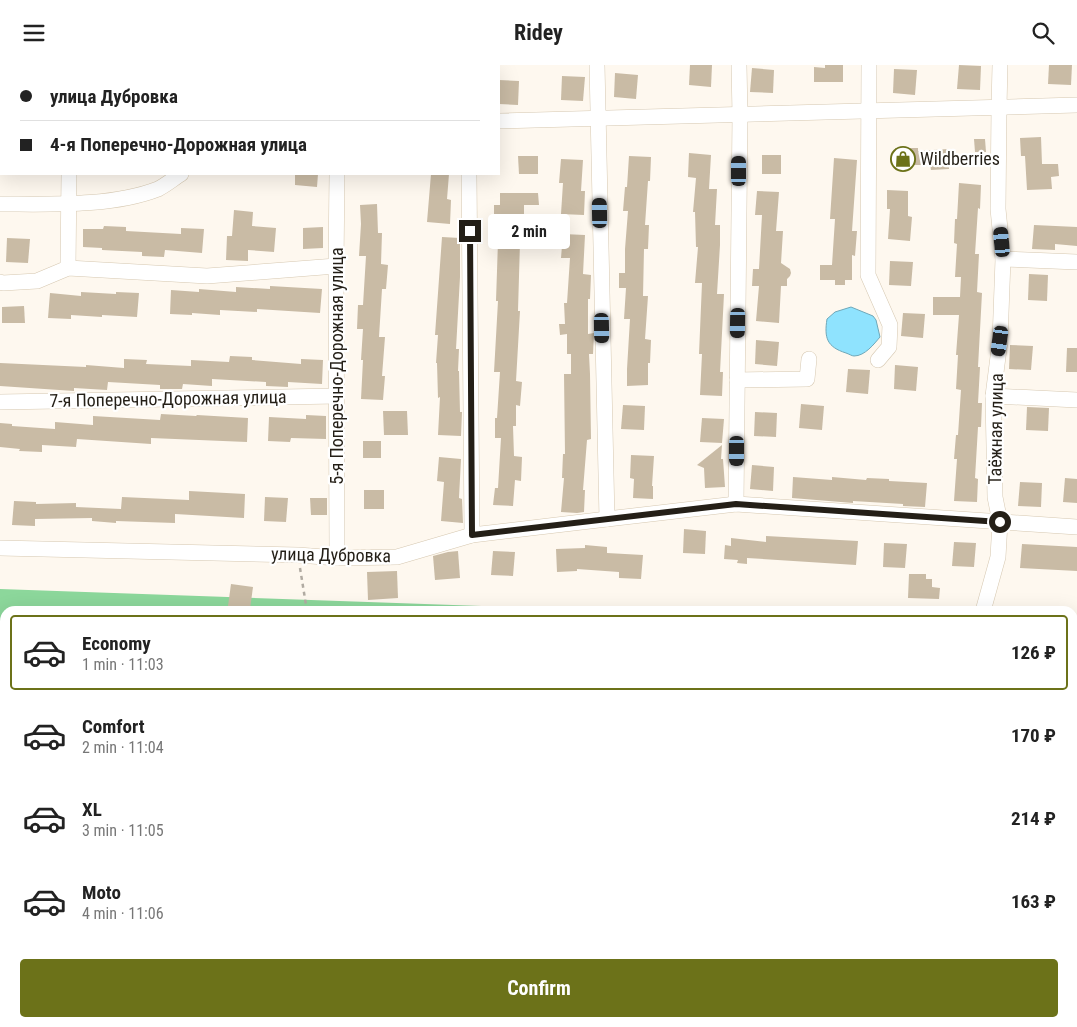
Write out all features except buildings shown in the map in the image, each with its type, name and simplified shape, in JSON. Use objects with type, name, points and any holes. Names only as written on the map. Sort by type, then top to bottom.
[{"type":"street","points":[[597,65],[607,519]]},
{"type":"street","points":[[736,504],[739,65]]},
{"type":"street","points":[[869,65],[868,275],[890,325],[889,347],[878,359]]},
{"type":"street","name":"Таёжная улица","points":[[984,606],[998,557],[1000,522],[995,497],[993,396],[1000,341],[1003,259],[998,209],[1000,65]]},
{"type":"street","points":[[500,121],[1077,105]]},
{"type":"street","points":[[68,268],[69,175]]},
{"type":"street","points":[[0,204],[69,203],[122,199],[159,188],[178,175]]},
{"type":"street","name":"5-я Поперечно-Дорожная улица","points":[[337,175],[337,558]]},
{"type":"street","points":[[469,175],[472,535]]},
{"type":"street","points":[[1003,259],[1077,262]]},
{"type":"street","points":[[0,282],[37,281],[68,268],[207,276],[336,266]]},
{"type":"street","points":[[738,380],[807,379],[809,359]]},
{"type":"street","name":"7-я Поперечно-Дорожная улица","points":[[0,402],[336,395]]},
{"type":"street","points":[[993,396],[1077,401]]},
{"type":"street","name":"улица Дубровка","points":[[0,548],[298,555],[337,558],[397,557],[472,535],[736,504],[1077,527]]},
{"type":"path","points":[[298,555],[306,606]]},
{"type":"green space","points":[[0,589],[481,606],[0,606]]},
{"type":"water","points":[[851,307],[873,316],[876,320],[880,337],[865,352],[854,356],[840,351],[831,345],[826,331],[827,319],[835,312]]},
{"type":"place","name":"Wildberries","points":[[903,159]]},
{"type":"route","points":[[470,231],[472,535],[736,504],[1000,522]]}]
